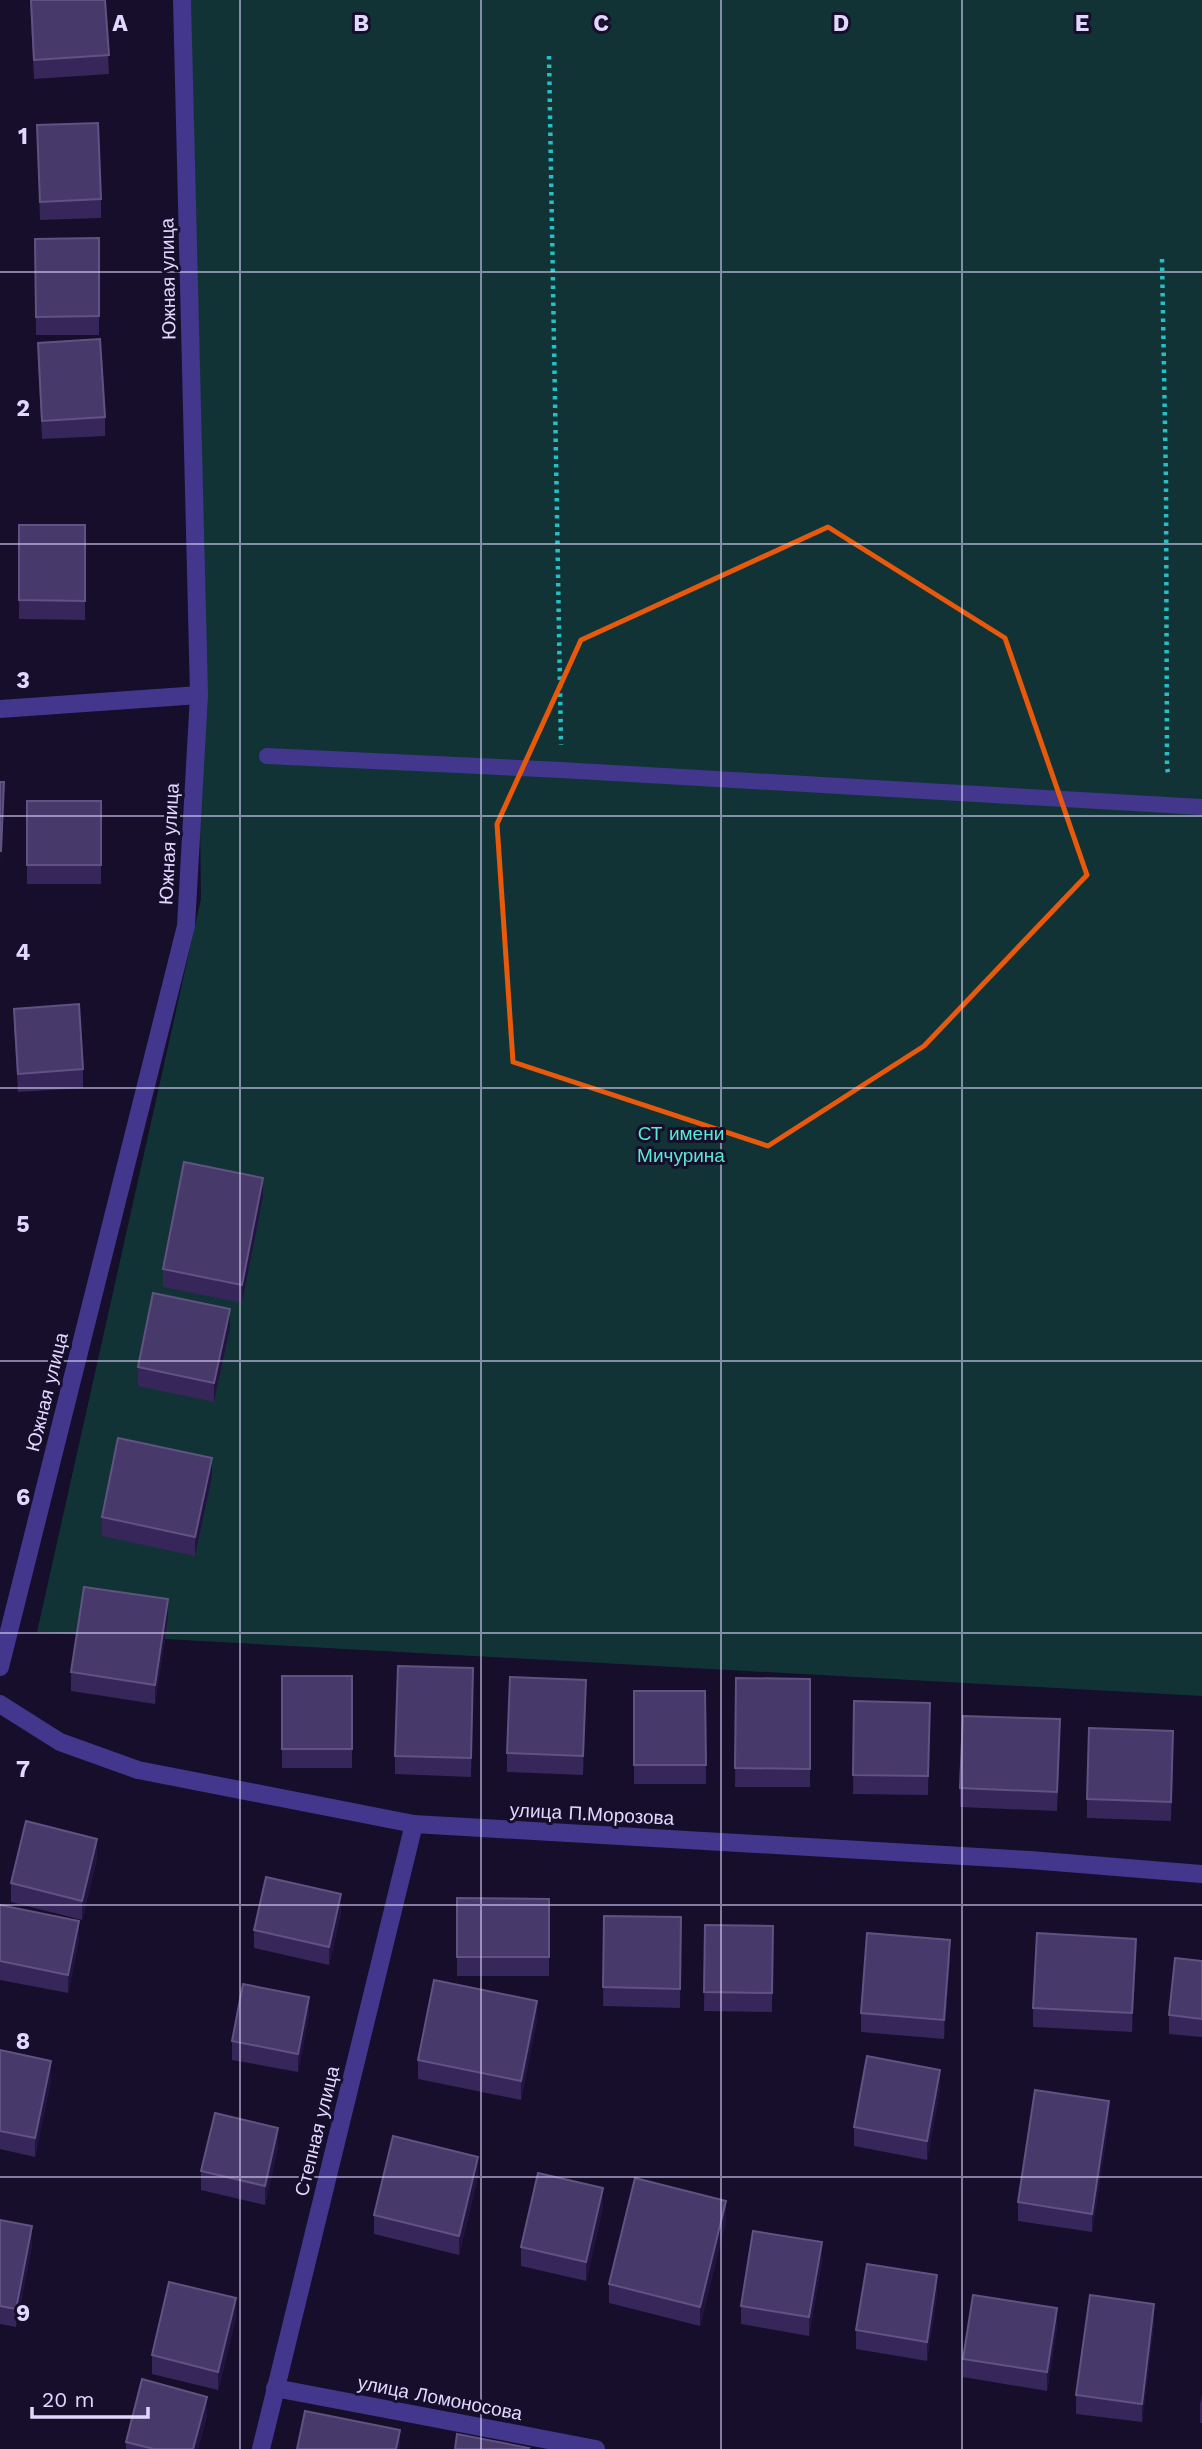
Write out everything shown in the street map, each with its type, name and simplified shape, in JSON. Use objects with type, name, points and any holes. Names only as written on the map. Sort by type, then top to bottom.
[{"type":"street","name":"Южная улица","points":[[0,1667],[186,926],[199,695],[182,0]]},
{"type":"street","points":[[0,709],[199,695]]},
{"type":"street","name":"улица П.Морозова","points":[[0,1704],[60,1742],[138,1770],[414,1824],[1030,1860],[1202,1874]]},
{"type":"street","name":"Степная улица","points":[[261,2449],[414,1824]]},
{"type":"street","name":"улица Ломоносова","points":[[275,2388],[596,2449]]},
{"type":"lane","points":[[267,756],[1202,807]]},
{"type":"path","points":[[549,56],[561,770]]},
{"type":"path","points":[[1161,259],[1166,495],[1167,768],[1175,806]]},
{"type":"highlighted area","points":[[828,527],[1005,638],[1087,875],[924,1046],[768,1146],[513,1062],[497,824],[581,640]]},
{"type":"green space","name":"СТ имени Мичурина","points":[[190,0],[1202,0],[1202,1696],[37,1632],[201,899]]},
{"type":"building","points":[[31,0],[105,0],[109,55],[34,60]]},
{"type":"building","points":[[98,123],[101,199],[40,202],[37,125]]},
{"type":"building","points":[[99,238],[99,316],[36,317],[35,239]]},
{"type":"building","points":[[100,339],[105,417],[42,421],[38,343]]},
{"type":"building","points":[[19,525],[85,525],[85,601],[19,600]]},
{"type":"building","points":[[0,782],[4,782],[1,851],[0,851]]},
{"type":"building","points":[[27,801],[101,801],[101,865],[27,865]]},
{"type":"building","points":[[79,1004],[83,1069],[18,1074],[14,1009]]},
{"type":"building","points":[[184,1162],[263,1178],[242,1285],[163,1269]]},
{"type":"building","points":[[153,1293],[230,1309],[214,1383],[138,1367]]},
{"type":"building","points":[[118,1438],[212,1458],[195,1537],[102,1517]]},
{"type":"building","points":[[84,1587],[168,1599],[155,1685],[71,1672]]},
{"type":"building","points":[[398,1666],[473,1668],[471,1758],[395,1756]]},
{"type":"building","points":[[282,1676],[352,1676],[352,1749],[282,1749]]},
{"type":"building","points":[[510,1677],[586,1680],[583,1756],[507,1753]]},
{"type":"building","points":[[736,1678],[810,1679],[810,1769],[735,1768]]},
{"type":"building","points":[[634,1691],[705,1691],[706,1765],[634,1765]]},
{"type":"building","points":[[854,1701],[930,1703],[928,1776],[853,1775]]},
{"type":"building","points":[[963,1716],[1060,1719],[1057,1792],[960,1788]]},
{"type":"building","points":[[1089,1728],[1173,1731],[1171,1802],[1087,1799]]},
{"type":"building","points":[[26,1821],[97,1839],[82,1901],[11,1883]]},
{"type":"building","points":[[266,1877],[341,1894],[329,1947],[254,1930]]},
{"type":"building","points":[[457,1898],[549,1899],[549,1957],[457,1957]]},
{"type":"building","points":[[0,1905],[79,1921],[68,1975],[0,1961]]},
{"type":"building","points":[[604,1916],[681,1917],[680,1989],[603,1987]]},
{"type":"building","points":[[705,1925],[773,1926],[772,1993],[704,1992]]},
{"type":"building","points":[[867,1933],[950,1940],[944,2020],[861,2013]]},
{"type":"building","points":[[1037,1933],[1136,1939],[1132,2013],[1033,2008]]},
{"type":"building","points":[[1175,1958],[1202,1961],[1202,2019],[1169,2015]]},
{"type":"building","points":[[434,1980],[537,2001],[521,2081],[418,2060]]},
{"type":"building","points":[[243,1984],[309,1997],[298,2054],[232,2041]]},
{"type":"building","points":[[0,2050],[51,2061],[35,2138],[0,2131]]},
{"type":"building","points":[[867,2056],[940,2070],[927,2141],[854,2127]]},
{"type":"building","points":[[1035,2090],[1109,2101],[1092,2214],[1018,2202]]},
{"type":"building","points":[[215,2113],[278,2128],[265,2186],[201,2171]]},
{"type":"building","points":[[393,2136],[478,2157],[459,2236],[374,2215]]},
{"type":"building","points":[[538,2173],[603,2188],[586,2262],[521,2247]]},
{"type":"building","points":[[635,2178],[726,2201],[700,2307],[609,2284]]},
{"type":"building","points":[[0,2220],[32,2226],[16,2309],[0,2306]]},
{"type":"building","points":[[753,2231],[822,2242],[809,2317],[741,2306]]},
{"type":"building","points":[[867,2264],[937,2275],[927,2342],[856,2330]]},
{"type":"building","points":[[169,2282],[236,2298],[218,2372],[152,2355]]},
{"type":"building","points":[[973,2295],[1057,2308],[1047,2372],[963,2359]]},
{"type":"building","points":[[1090,2295],[1154,2304],[1142,2404],[1076,2395]]},
{"type":"building","points":[[142,2379],[207,2397],[193,2449],[154,2449],[126,2442]]},
{"type":"building","points":[[305,2411],[400,2430],[396,2449],[297,2449]]},
{"type":"building","points":[[457,2434],[529,2448],[455,2449]]}]
